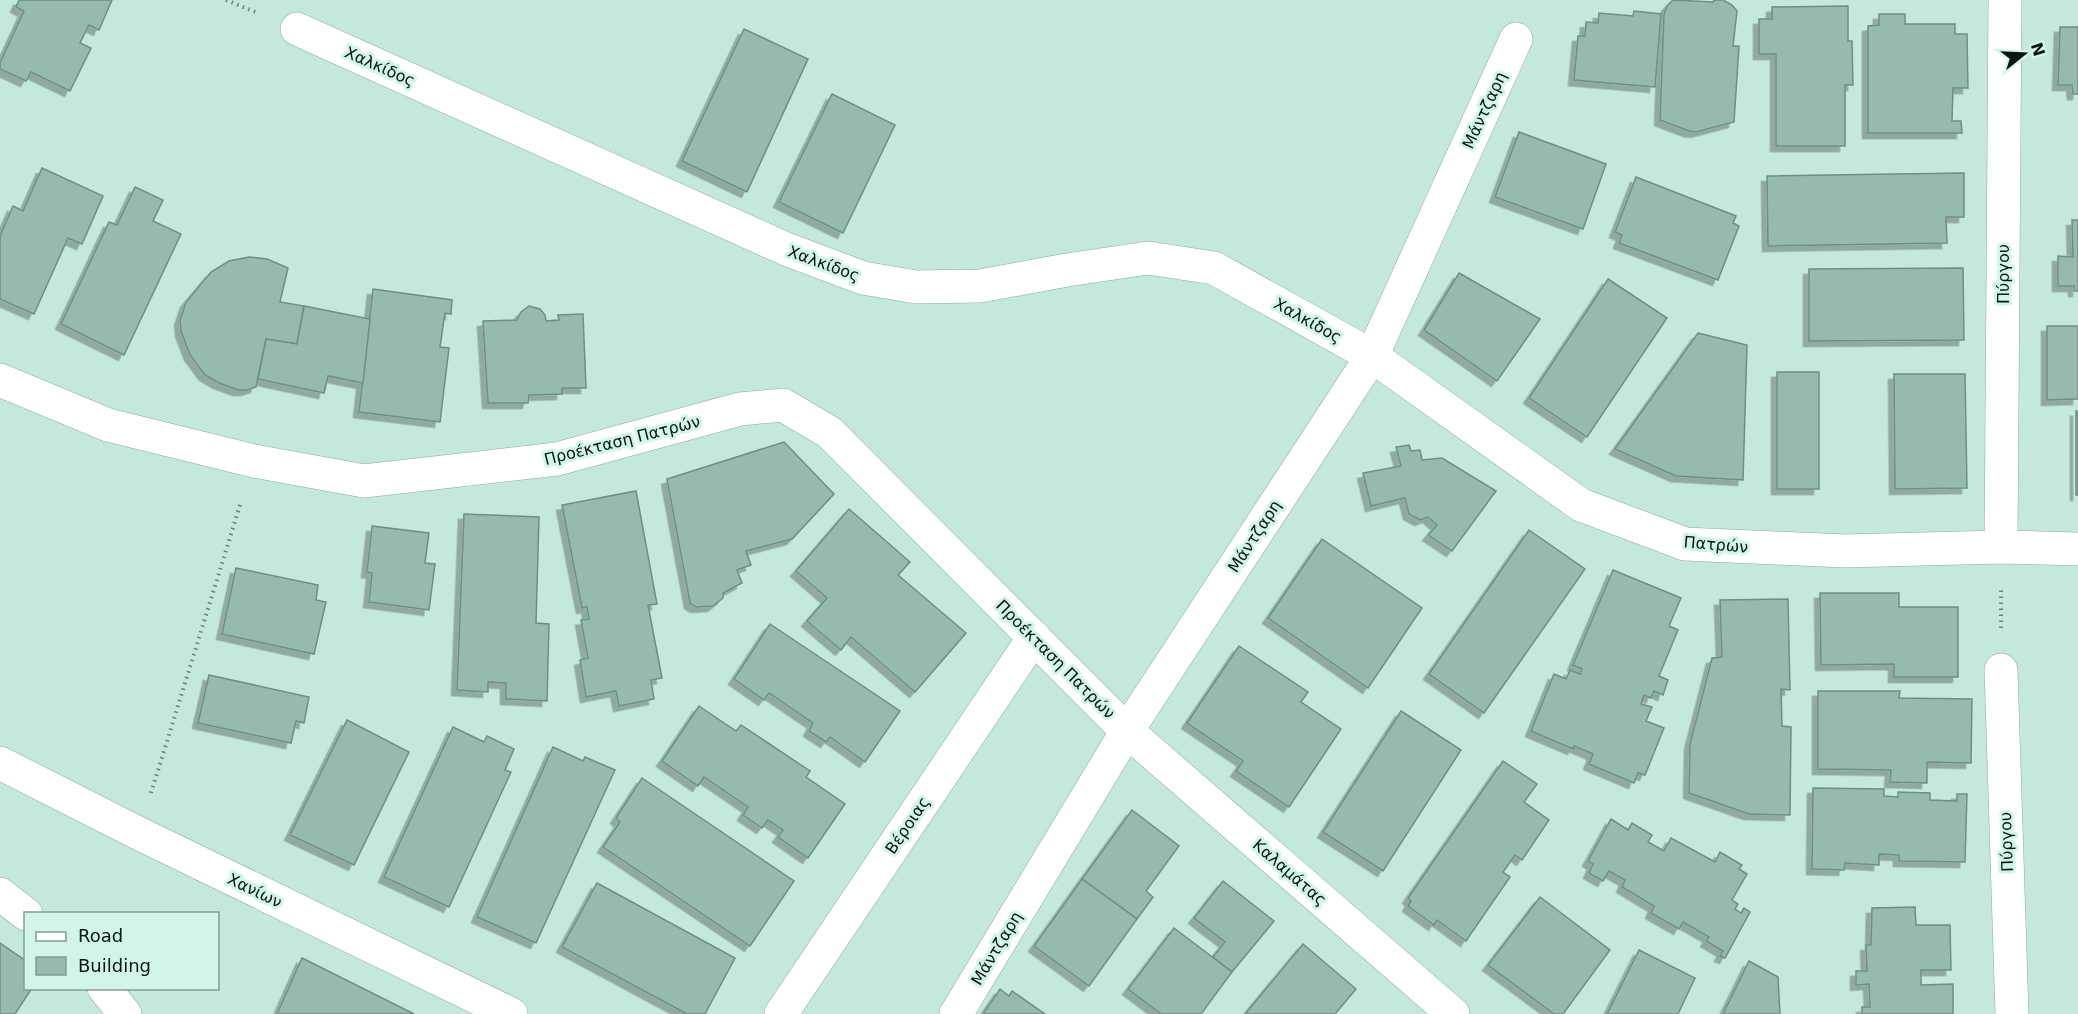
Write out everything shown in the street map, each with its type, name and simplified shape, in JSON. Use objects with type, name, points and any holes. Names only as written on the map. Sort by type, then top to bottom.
[{"type":"street","name":"Πύργου","points":[[2001,548],[2005,0]]},
{"type":"street","name":"Χαλκίδος","points":[[297,29],[786,249],[863,278],[916,287],[980,286],[1148,258],[1214,268],[1372,356]]},
{"type":"street","name":"Μάντζαρη","points":[[956,1014],[1127,731],[1372,356],[1516,39]]},
{"type":"street","name":"Πατρών","points":[[1372,356],[1581,504],[1685,544],[1845,551],[2078,549]]},
{"type":"street","name":"Προέκταση Πατρών","points":[[0,380],[108,425],[254,461],[363,481],[557,459],[740,409],[783,405],[829,432],[1127,731]]},
{"type":"street","name":"Βέροιας","points":[[781,1014],[1034,637]]},
{"type":"street","name":"Πύργου","points":[[2001,670],[2012,1014]]},
{"type":"street","name":"Καλαμάτας","points":[[1127,731],[1453,1014]]},
{"type":"street","name":"Χανίων","points":[[0,763],[138,833],[511,1014]]},
{"type":"street","points":[[0,894],[24,912]]},
{"type":"street","points":[[106,990],[125,1014]]},
{"type":"path","points":[[138,833],[254,461]]},
{"type":"path","points":[[2001,548],[2001,670]]},
{"type":"building","points":[[19,0],[112,0],[99,30],[89,25],[80,43],[91,48],[70,91],[31,72],[26,81],[0,69],[0,63],[24,11],[16,7]]},
{"type":"building","points":[[1673,0],[1713,2],[1723,0],[1737,11],[1733,46],[1739,46],[1734,122],[1696,132],[1660,120],[1664,15],[1667,6]]},
{"type":"building","points":[[1848,6],[1848,41],[1852,41],[1853,85],[1845,85],[1845,146],[1776,146],[1776,54],[1759,54],[1759,19],[1772,19],[1772,7]]},
{"type":"building","points":[[1634,11],[1661,14],[1655,87],[1574,80],[1578,36],[1585,36],[1586,22],[1598,23],[1599,13],[1633,16]]},
{"type":"building","points":[[1879,14],[1905,14],[1905,24],[1955,24],[1955,34],[1967,34],[1968,88],[1953,88],[1952,121],[1961,121],[1962,133],[1868,133],[1868,26],[1879,25]]},
{"type":"building","points":[[2060,27],[2078,27],[2078,94],[2073,94],[2072,85],[2058,85]]},
{"type":"building","points":[[744,29],[808,59],[747,192],[682,161]]},
{"type":"building","points":[[832,94],[895,125],[843,233],[779,202]]},
{"type":"building","points":[[1519,132],[1606,164],[1583,229],[1495,197]]},
{"type":"building","points":[[42,168],[103,196],[82,244],[68,238],[34,314],[0,299],[0,236],[13,206],[23,211]]},
{"type":"building","points":[[1964,173],[1964,217],[1946,217],[1947,243],[1768,246],[1767,176]]},
{"type":"building","points":[[1636,177],[1736,216],[1733,223],[1739,226],[1718,280],[1619,243],[1622,235],[1615,232]]},
{"type":"building","points":[[135,187],[163,200],[153,221],[181,234],[124,355],[61,324],[109,222],[117,225]]},
{"type":"building","points":[[2072,220],[2078,220],[2078,291],[2074,291],[2074,286],[2058,286],[2058,256],[2073,257]]},
{"type":"building","points":[[249,257],[267,259],[288,268],[280,302],[304,306],[297,344],[266,339],[256,387],[238,390],[205,375],[190,355],[181,331],[180,320],[186,302],[211,272],[229,261]]},
{"type":"building","points":[[1963,268],[1964,340],[1809,341],[1809,269]]},
{"type":"building","points":[[1459,273],[1540,319],[1497,381],[1424,330]]},
{"type":"building","points":[[1608,279],[1667,318],[1587,437],[1529,398]]},
{"type":"building","points":[[373,289],[452,300],[451,314],[445,313],[440,347],[449,348],[440,422],[359,412]]},
{"type":"building","points":[[304,306],[370,319],[363,383],[328,376],[324,393],[258,379],[266,339],[297,344]]},
{"type":"building","points":[[529,306],[540,309],[546,321],[559,320],[558,315],[583,314],[586,388],[562,388],[562,394],[529,395],[528,403],[488,403],[483,321],[517,320],[521,312]]},
{"type":"building","points":[[2047,326],[2078,326],[2078,399],[2047,400]]},
{"type":"building","points":[[1698,333],[1747,345],[1743,480],[1676,476],[1615,449]]},
{"type":"building","points":[[1777,372],[1819,372],[1819,489],[1777,489]]},
{"type":"building","points":[[1894,374],[1965,374],[1967,488],[1895,489]]},
{"type":"building","points":[[2076,411],[2078,411],[2078,495],[2076,495]]},
{"type":"building","points":[[784,442],[834,494],[792,539],[746,551],[751,565],[737,570],[742,583],[723,593],[723,598],[713,606],[696,607],[690,603],[667,479]]},
{"type":"building","points":[[1409,445],[1411,451],[1420,450],[1422,460],[1442,458],[1496,491],[1452,551],[1428,535],[1437,525],[1428,517],[1420,520],[1409,514],[1405,498],[1371,506],[1363,473],[1401,466],[1396,447]]},
{"type":"building","points":[[636,491],[657,604],[648,605],[662,678],[651,680],[654,699],[619,706],[616,691],[586,697],[580,660],[588,658],[581,620],[589,619],[587,607],[582,608],[562,505]]},
{"type":"building","points":[[849,509],[910,562],[898,575],[966,633],[915,692],[851,637],[841,650],[807,621],[827,598],[796,571]]},
{"type":"building","points":[[464,514],[539,517],[536,623],[549,624],[547,701],[506,699],[506,683],[488,682],[488,692],[457,690]]},
{"type":"building","points":[[372,526],[429,533],[425,563],[435,564],[429,610],[369,602],[372,573],[367,572]]},
{"type":"building","points":[[1529,530],[1585,569],[1484,713],[1429,674]]},
{"type":"building","points":[[1322,539],[1422,608],[1368,688],[1268,618]]},
{"type":"building","points":[[236,568],[318,585],[316,600],[326,602],[314,654],[222,634]]},
{"type":"building","points":[[1613,570],[1681,598],[1669,626],[1678,630],[1659,676],[1668,680],[1663,695],[1654,691],[1651,698],[1644,695],[1641,704],[1652,707],[1646,721],[1664,728],[1645,775],[1638,773],[1634,783],[1589,764],[1593,754],[1574,746],[1573,749],[1531,731],[1554,674],[1566,679],[1570,670],[1580,674],[1582,669],[1573,665]]},
{"type":"building","points":[[1820,593],[1899,593],[1899,607],[1958,607],[1958,677],[1894,677],[1894,664],[1821,665]]},
{"type":"building","points":[[1788,599],[1790,690],[1781,689],[1782,726],[1791,727],[1790,815],[1749,814],[1689,793],[1690,744],[1712,658],[1722,657],[1720,600]]},
{"type":"building","points":[[770,624],[900,711],[865,762],[830,737],[826,742],[809,731],[813,723],[769,693],[764,700],[734,679]]},
{"type":"building","points":[[1239,646],[1308,692],[1301,702],[1341,729],[1289,807],[1236,771],[1243,761],[1187,723]]},
{"type":"building","points":[[209,675],[309,697],[304,723],[296,721],[291,743],[198,723]]},
{"type":"building","points":[[1818,691],[1900,691],[1899,698],[1972,699],[1971,763],[1927,762],[1927,783],[1890,782],[1891,770],[1818,769]]},
{"type":"building","points":[[699,706],[736,731],[741,725],[810,771],[806,777],[845,804],[808,858],[778,837],[783,830],[768,820],[762,828],[743,815],[748,807],[704,777],[698,786],[662,761]]},
{"type":"building","points":[[1401,711],[1461,750],[1383,871],[1323,832]]},
{"type":"building","points":[[347,720],[409,752],[354,865],[290,835]]},
{"type":"building","points":[[453,727],[484,742],[487,736],[514,749],[505,770],[511,772],[449,907],[384,877]]},
{"type":"building","points":[[553,747],[583,761],[585,757],[615,770],[536,943],[477,917]]},
{"type":"building","points":[[1503,761],[1537,784],[1524,802],[1549,820],[1522,860],[1515,855],[1503,872],[1510,877],[1466,941],[1437,920],[1434,925],[1408,906],[1411,901],[1408,898]]},
{"type":"building","points":[[642,778],[794,881],[750,946],[603,847],[620,822],[616,818]]},
{"type":"building","points":[[1813,788],[1884,789],[1884,796],[1898,797],[1898,792],[1930,793],[1930,800],[1957,801],[1957,794],[1967,794],[1965,862],[1899,861],[1899,855],[1879,854],[1879,865],[1845,863],[1844,870],[1812,869]]},
{"type":"building","points":[[1132,810],[1179,846],[1146,891],[1153,897],[1137,919],[1082,879]]},
{"type":"building","points":[[1611,819],[1628,830],[1632,823],[1652,835],[1648,842],[1664,851],[1671,838],[1715,862],[1720,852],[1742,865],[1739,869],[1747,874],[1732,900],[1738,904],[1735,909],[1741,913],[1744,908],[1750,912],[1725,958],[1720,956],[1723,951],[1706,941],[1709,937],[1683,922],[1679,929],[1651,913],[1654,906],[1622,887],[1625,880],[1609,871],[1603,881],[1589,873],[1593,864],[1588,861]]},
{"type":"building","points":[[1082,879],[1137,919],[1089,986],[1034,946]]},
{"type":"building","points":[[1223,881],[1274,921],[1232,972],[1213,957],[1225,942],[1194,918]]},
{"type":"building","points":[[597,883],[735,958],[705,1014],[687,1014],[562,947]]},
{"type":"building","points":[[1540,897],[1610,950],[1563,1014],[1554,1014],[1488,965]]},
{"type":"building","points":[[1915,907],[1916,925],[1950,925],[1951,970],[1921,970],[1921,985],[1953,984],[1953,1014],[1862,1014],[1862,1007],[1870,1007],[1869,984],[1856,985],[1856,971],[1867,971],[1866,945],[1871,945],[1872,908]]},
{"type":"building","points":[[1174,928],[1232,972],[1201,1014],[1161,1014],[1128,989]]},
{"type":"building","points":[[0,943],[24,960],[24,990],[31,990],[15,1014],[0,1014]]},
{"type":"building","points":[[1303,944],[1356,989],[1335,1014],[1245,1014]]},
{"type":"building","points":[[1639,950],[1695,978],[1678,1014],[1607,1014]]},
{"type":"building","points":[[302,958],[414,1014],[277,1014]]},
{"type":"building","points":[[1749,961],[1778,977],[1780,1014],[1723,1014]]},
{"type":"building","points":[[1000,989],[1009,996],[1012,991],[1045,1014],[983,1014]]}]
